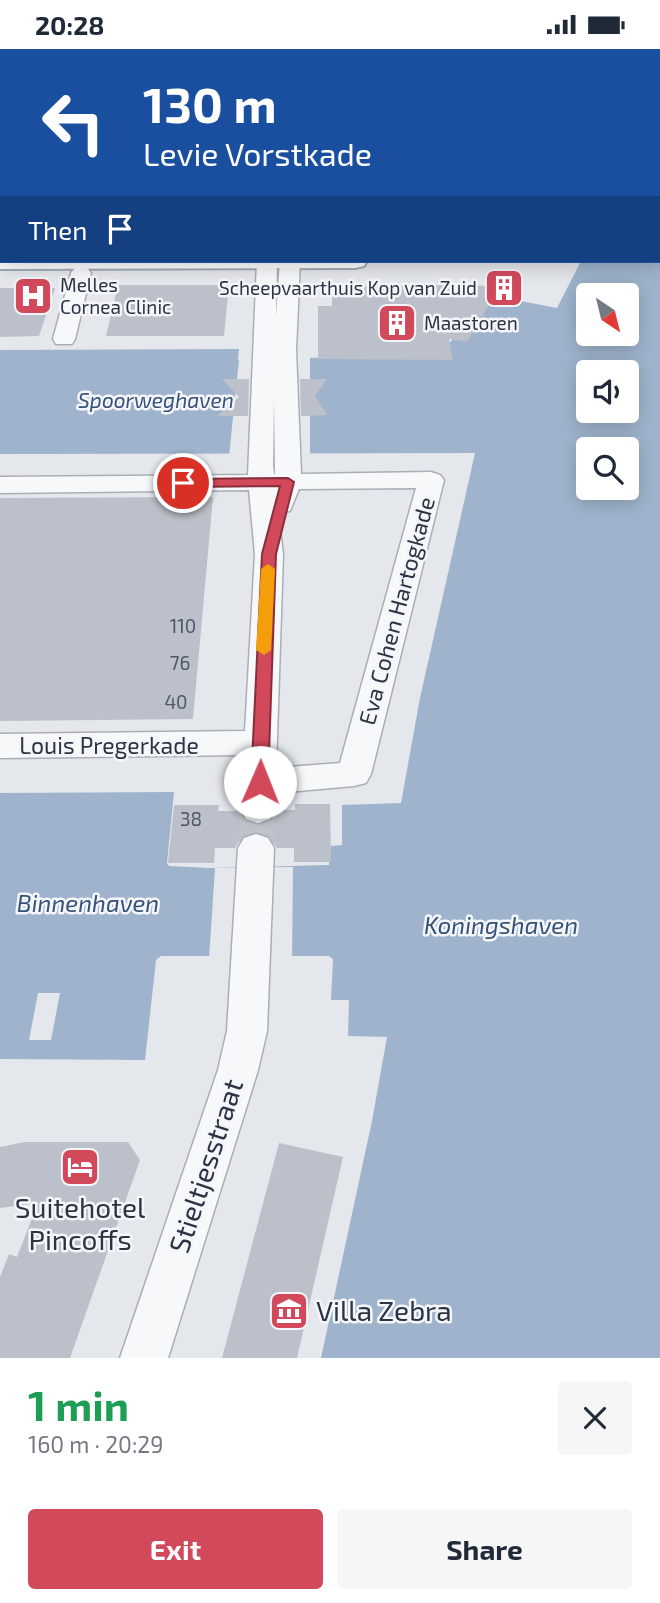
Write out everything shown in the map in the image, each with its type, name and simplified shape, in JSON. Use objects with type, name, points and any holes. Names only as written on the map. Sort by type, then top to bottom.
[{"type":"street","points":[[267,263],[274,350],[292,477],[269,554]]},
{"type":"street","points":[[260,743],[269,554],[260,475],[274,350],[290,263]]},
{"type":"street","points":[[64,339],[81,273]]},
{"type":"street","points":[[0,485],[260,475],[292,477]]},
{"type":"street","name":"Eva Cohen Hartogkade","points":[[260,743],[259,796],[354,774],[431,480],[292,477]]},
{"type":"street","name":"Louis Pregerkade","points":[[0,746],[260,743]]},
{"type":"street","name":"Stieltjesstraat","points":[[144,1358],[238,1070],[247,1031],[255,858]]},
{"type":"water","name":"Koningshaven","points":[[580,263],[660,263],[660,1358],[321,1358],[372,1121],[387,1037],[348,1036],[349,1000],[331,1000],[333,959],[329,956],[161,956],[156,960],[145,1060],[0,1059],[0,793],[174,792],[167,863],[169,866],[210,868],[329,865],[331,846],[342,845],[342,805],[401,803],[420,698],[475,453],[0,454],[0,350],[239,349],[238,360],[440,354],[490,295],[557,308]]},
{"type":"pier","points":[[240,350],[243,350],[242,356],[310,354],[310,456],[229,456]]},
{"type":"pier","points":[[293,867],[292,959],[209,959],[215,868]]},
{"type":"pier","points":[[38,993],[60,993],[51,1040],[29,1040]]},
{"type":"building","points":[[118,285],[229,285],[224,336],[106,336]]},
{"type":"building","name":"Maastoren","points":[[500,286],[467,342],[449,339],[453,360],[318,359],[318,306],[332,306],[332,287]]},
{"type":"building","points":[[0,288],[55,288],[39,336],[0,337]]},
{"type":"building","points":[[222,379],[249,379],[248,416],[217,416],[239,397]]},
{"type":"building","points":[[300,379],[327,379],[315,396],[327,415],[301,416]]},
{"type":"building","points":[[213,497],[193,719],[0,721],[0,498]]},
{"type":"building","points":[[295,804],[330,804],[331,862],[294,862],[294,848],[277,848],[269,836],[255,832],[242,837],[235,848],[215,848],[214,863],[168,863],[174,805],[219,805],[218,811],[239,811],[245,821],[259,825],[271,821],[278,810],[295,810]]},
{"type":"building","points":[[25,1142],[128,1142],[140,1160],[70,1358],[0,1358],[0,1277],[9,1254],[17,1257],[38,1203],[0,1208],[0,1147]]},
{"type":"building","points":[[279,1143],[343,1157],[297,1358],[222,1358]]},
{"type":"tunnel","points":[[256,848],[258,810]]},
{"type":"slow traffic","points":[[264,650],[268,569]]},
{"type":"place","name":"Scheepvaarthuis Kop van Zuid","points":[[504,288]]},
{"type":"place","name":"Melles Cornea Clinic","points":[[33,296]]},
{"type":"place","name":"Maastoren","points":[[397,323]]},
{"type":"place","name":"Suitehotel Pincoffs","points":[[80,1167]]},
{"type":"place","name":"Villa Zebra","points":[[289,1311]]},
{"type":"route","points":[[183,483],[288,482],[269,554],[260,708],[260,782]]},
{"type":"water label","name":"Spoorweghaven","points":[[156,401]]},
{"type":"water label","name":"Binnenhaven","points":[[88,904]]}]
